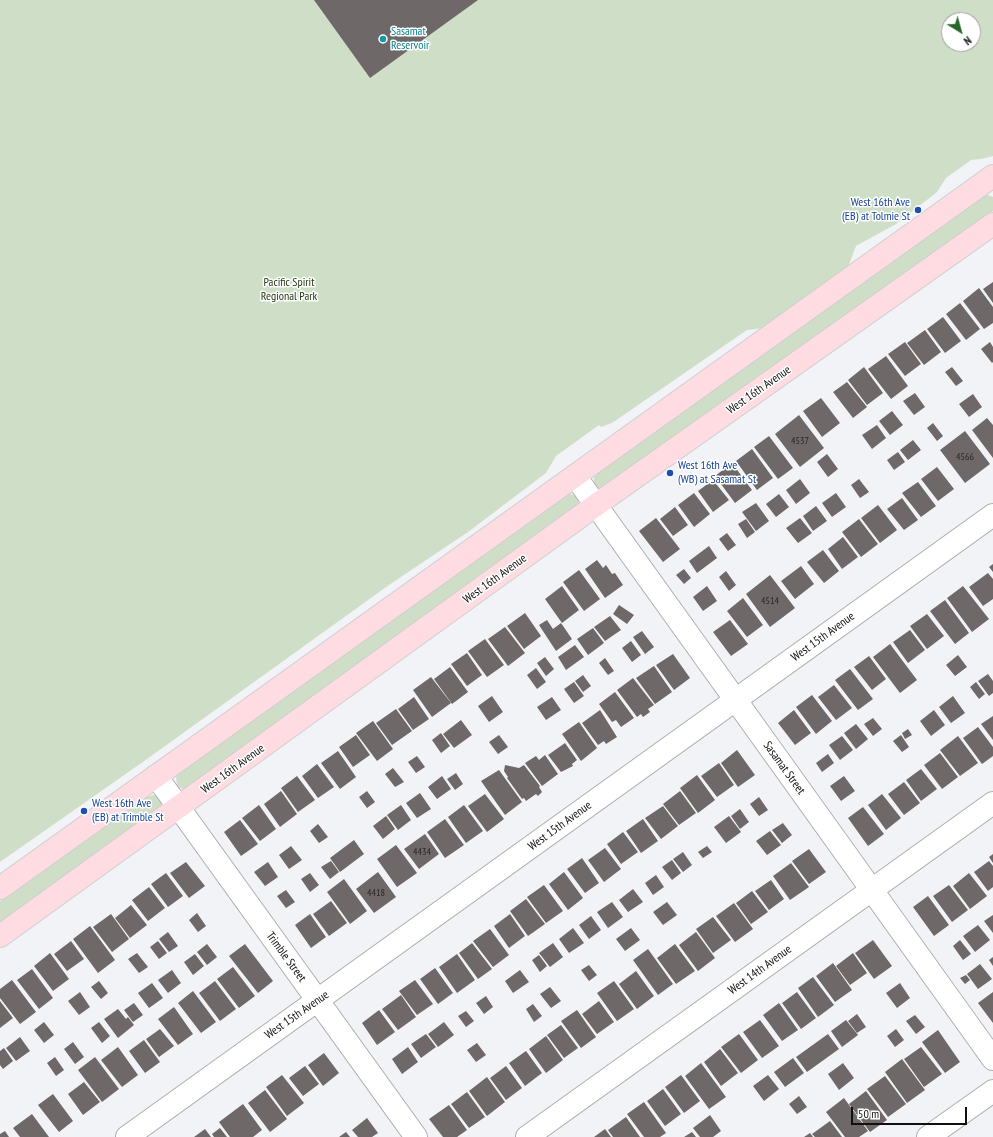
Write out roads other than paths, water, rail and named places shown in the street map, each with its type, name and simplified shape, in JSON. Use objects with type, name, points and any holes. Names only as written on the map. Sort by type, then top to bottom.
[{"type":"main road","points":[[0,888],[993,176]]},
{"type":"main road","name":"West 16th Avenue","points":[[0,936],[596,506],[993,224]]},
{"type":"street","name":"Sasamat Street","points":[[575,476],[993,1059]]},
{"type":"street","name":"West 15th Avenue","points":[[127,1137],[993,515]]},
{"type":"street","name":"Trimble Street","points":[[156,776],[416,1137]]},
{"type":"street","name":"West 14th Avenue","points":[[527,1137],[993,803]]},
{"type":"street","points":[[928,1137],[993,1091]]},
{"type":"place","name":"Sasamat Reservoir","points":[[383,39]]},
{"type":"place","name":"West 16th Ave (EB) at Tolmie St","points":[[918,210]]},
{"type":"place","name":"West 16th Ave (WB) at Sasamat St","points":[[670,473]]},
{"type":"place","name":"West 16th Ave (EB) at Trimble St","points":[[84,811]]},
{"type":"park label","name":"Pacific Spirit Regional Park","points":[[289,290]]}]
